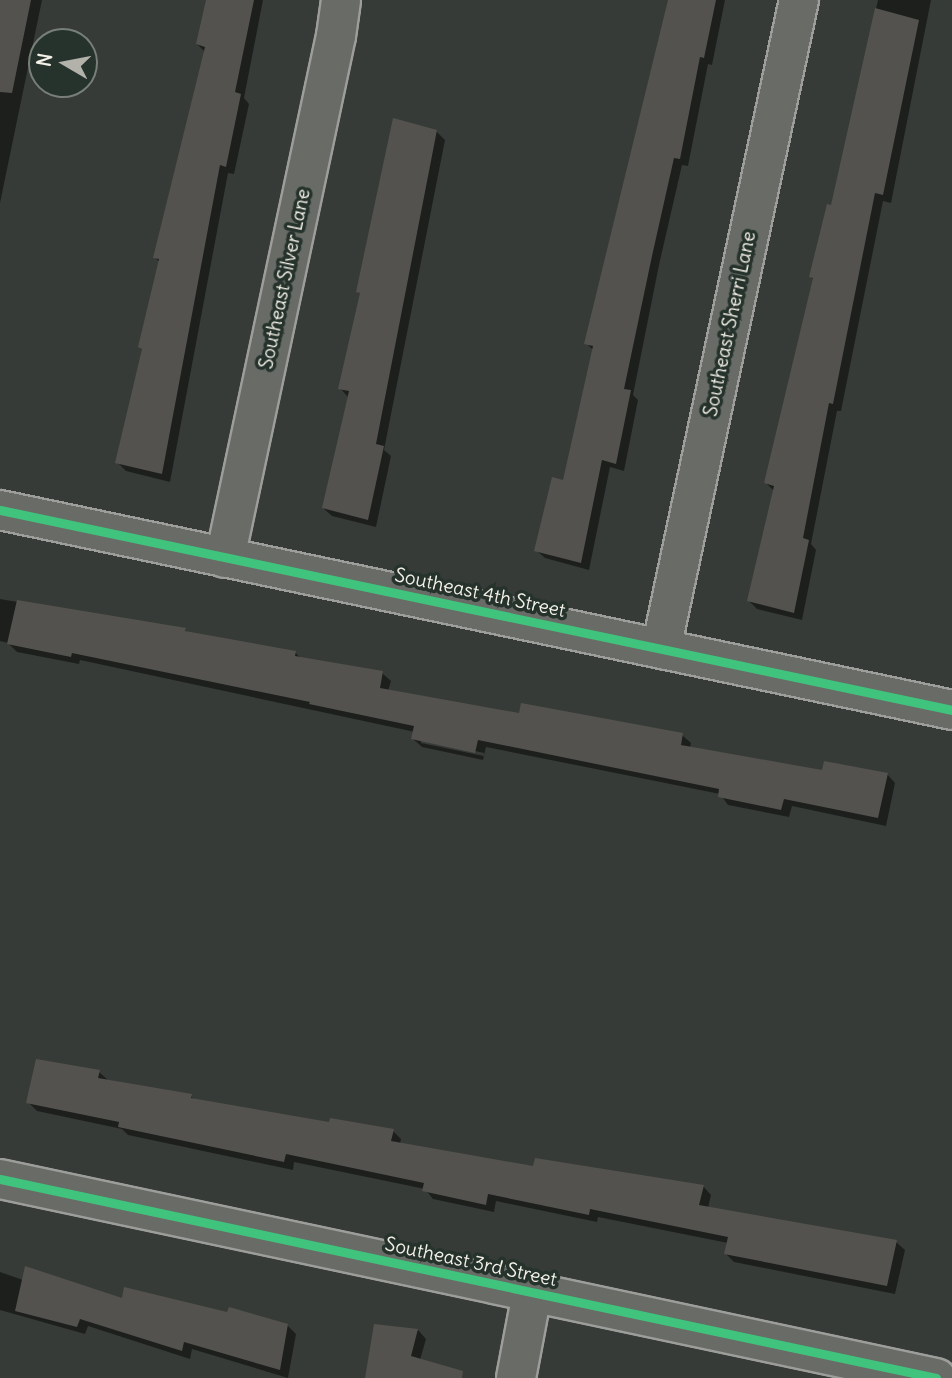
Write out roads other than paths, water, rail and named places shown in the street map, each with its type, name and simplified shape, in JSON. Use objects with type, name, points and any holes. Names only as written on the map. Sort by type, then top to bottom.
[{"type":"street","name":"Southeast Silver Lane","points":[[225,558],[336,36],[341,0]]},
{"type":"street","name":"Southeast Sherri Lane","points":[[661,649],[799,0]]},
{"type":"street","name":"Southeast 4th Street","points":[[0,510],[952,710]]},
{"type":"street","name":"Southeast 3rd Street","points":[[0,1179],[936,1378]]},
{"type":"street","points":[[516,1378],[532,1293]]}]
